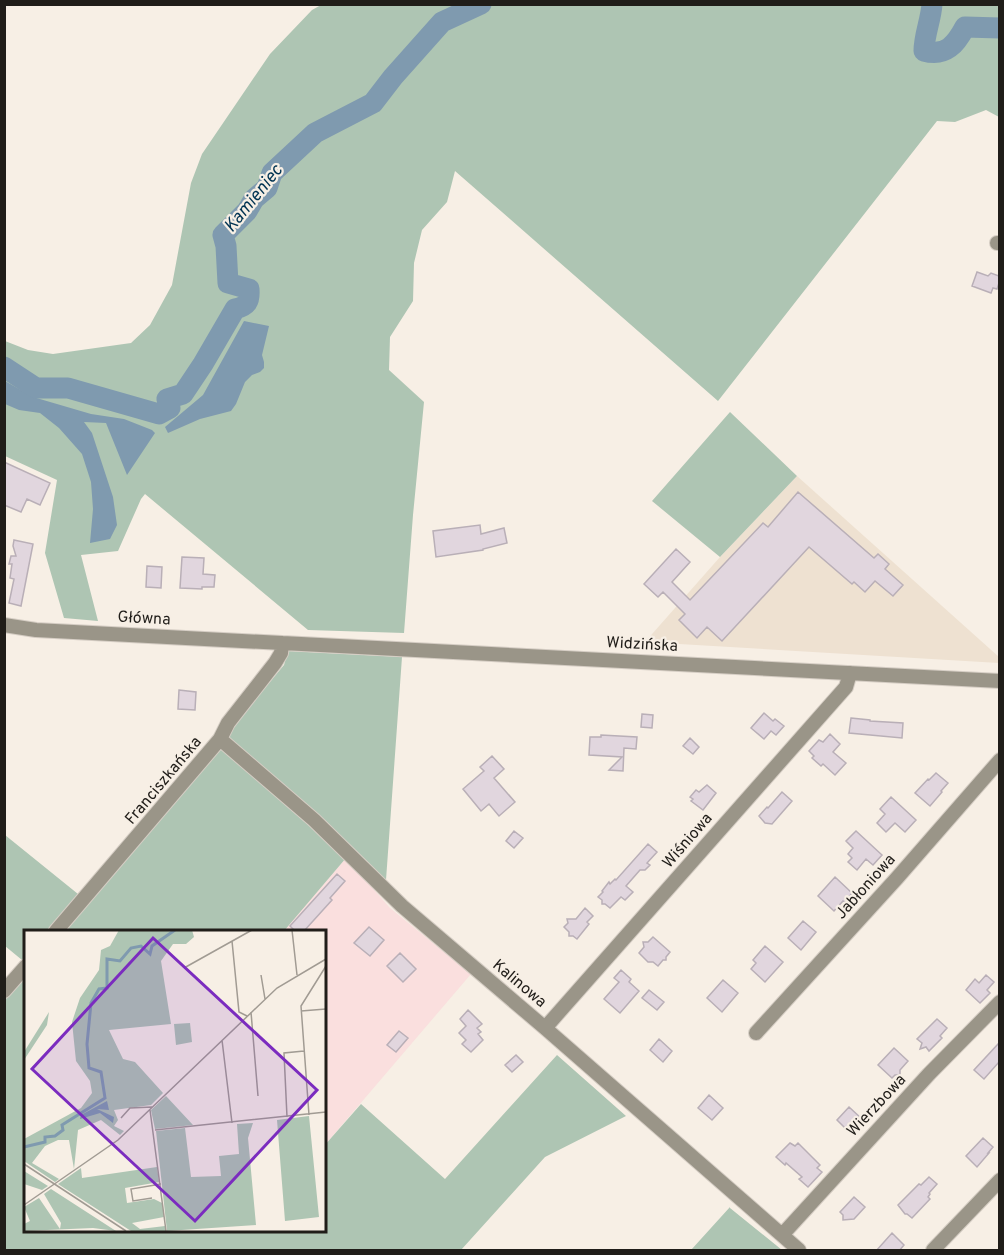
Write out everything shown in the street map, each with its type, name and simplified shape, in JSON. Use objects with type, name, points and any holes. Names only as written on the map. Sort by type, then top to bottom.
[{"type":"street","name":"Główna","points":[[4,625],[36,630],[282,643]]},
{"type":"street","name":"Widzińska","points":[[282,643],[999,681]]},
{"type":"street","name":"Franciszkańska","points":[[57,930],[220,739],[228,723],[275,663],[281,653],[282,643]]},
{"type":"street","name":"Wiśniowa","points":[[545,1028],[846,687],[850,673]]},
{"type":"street","name":"Kalinowa","points":[[220,739],[314,820],[402,906],[799,1251]]},
{"type":"street","name":"Jabłoniowa","points":[[756,1034],[897,878],[999,760]]},
{"type":"street","points":[[4,991],[24,968]]},
{"type":"street","name":"Wierzbowa","points":[[782,1235],[922,1082],[999,1002]]},
{"type":"street","points":[[933,1251],[999,1180]]},
{"type":"shaded area","points":[[797,476],[999,657],[999,663],[645,642],[720,557]]},
{"type":"shaded area","points":[[346,858],[390,908],[471,974],[326,1144],[326,930],[285,930]]},
{"type":"green space","points":[[321,5],[999,5],[999,117],[986,110],[955,122],[937,121],[718,401],[455,171],[447,202],[422,230],[414,263],[413,301],[390,337],[389,370],[424,402],[404,633],[308,630],[145,494],[118,551],[81,555],[98,621],[64,618],[45,553],[57,480],[5,456],[5,341],[28,350],[53,354],[131,343],[150,325],[172,285],[191,183],[202,154],[270,54],[312,10]]},
{"type":"green space","points":[[730,412],[797,476],[720,557],[652,501]]},
{"type":"green space","points":[[288,651],[402,657],[386,880],[329,824],[229,738],[230,730],[284,665]]},
{"type":"green space","points":[[220,748],[346,858],[285,930],[65,930]]},
{"type":"green space","points":[[5,835],[78,894],[47,930],[24,930],[24,957],[22,960],[5,946]]},
{"type":"green space","points":[[24,977],[24,1231],[326,1231],[326,1144],[361,1104],[445,1179],[557,1055],[626,1116],[545,1157],[461,1250],[5,1250],[5,1000]]},
{"type":"green space","points":[[730,1208],[782,1250],[691,1250]]},
{"type":"water","points":[[244,321],[269,326],[262,355],[264,368],[245,382],[231,411],[200,419],[168,433],[165,427],[203,395]]},
{"type":"water","points":[[5,381],[33,397],[91,414],[124,419],[155,433],[127,475],[106,423],[84,422],[92,433],[113,497],[117,525],[110,539],[90,543],[93,509],[91,482],[82,454],[59,428],[40,413],[19,410],[5,404]]},
{"type":"building","points":[[977,272],[988,276],[991,273],[999,276],[997,289],[993,288],[991,293],[972,286]]},
{"type":"building","points":[[4,462],[50,483],[40,505],[27,499],[21,512],[4,505]]},
{"type":"building","points":[[798,492],[874,558],[878,554],[889,564],[885,569],[903,585],[893,596],[875,581],[865,592],[854,582],[852,584],[809,547],[722,641],[707,627],[697,638],[679,620],[685,614],[663,592],[658,597],[644,584],[676,549],[690,562],[672,582],[690,600],[763,523],[768,527]]},
{"type":"building","points":[[480,525],[481,534],[504,528],[507,543],[483,550],[436,557],[433,531]]},
{"type":"building","points":[[14,540],[33,544],[21,606],[9,603],[14,579],[10,578],[12,564],[9,564],[11,556],[16,556]]},
{"type":"building","points":[[182,557],[204,558],[203,574],[215,575],[214,587],[180,588]]},
{"type":"building","points":[[147,566],[162,567],[161,588],[146,587]]},
{"type":"building","points":[[179,690],[196,692],[195,710],[178,709]]},
{"type":"building","points":[[764,713],[773,721],[775,719],[784,726],[776,735],[771,731],[764,739],[751,728]]},
{"type":"building","points":[[642,714],[653,715],[652,728],[641,727]]},
{"type":"building","points":[[851,718],[903,723],[902,738],[849,733]]},
{"type":"building","points":[[830,734],[840,744],[833,752],[846,763],[835,775],[812,758],[814,756],[809,751],[819,740],[823,742]]},
{"type":"building","points":[[601,735],[637,737],[636,749],[624,748],[623,771],[609,770],[622,757],[589,755],[590,737],[601,737]]},
{"type":"building","points":[[690,738],[699,747],[693,754],[683,746]]},
{"type":"building","points":[[492,756],[504,769],[494,778],[515,802],[499,816],[489,804],[481,811],[463,789],[484,771],[480,767]]},
{"type":"building","points":[[936,773],[948,783],[930,806],[915,793]]},
{"type":"building","points":[[707,785],[716,793],[703,810],[691,801],[693,799],[690,797],[696,790],[699,792]]},
{"type":"building","points":[[782,792],[792,801],[772,824],[765,823],[759,816]]},
{"type":"building","points":[[891,797],[916,820],[905,832],[895,823],[886,832],[877,823],[885,814],[880,809]]},
{"type":"building","points":[[514,831],[523,838],[514,848],[506,841]]},
{"type":"building","points":[[856,831],[882,855],[873,865],[866,859],[857,870],[848,862],[852,858],[848,854],[853,848],[846,841]]},
{"type":"building","points":[[648,844],[657,852],[647,863],[650,865],[645,870],[640,870],[626,886],[633,892],[625,900],[621,897],[610,908],[602,904],[602,900],[598,897],[602,891],[609,882],[610,884],[616,880]]},
{"type":"building","points":[[337,874],[345,881],[330,898],[332,900],[305,930],[294,930],[290,926]]},
{"type":"building","points":[[835,877],[852,893],[834,911],[818,896]]},
{"type":"building","points":[[585,908],[593,916],[587,922],[589,924],[577,939],[569,936],[569,932],[564,927],[568,923],[567,919],[576,919]]},
{"type":"building","points":[[803,921],[816,932],[801,950],[788,938]]},
{"type":"building","points":[[369,927],[384,940],[370,956],[354,943]]},
{"type":"building","points":[[653,937],[670,952],[666,960],[658,966],[653,962],[648,962],[639,953],[644,947],[643,942],[648,942]]},
{"type":"building","points":[[765,946],[783,962],[765,982],[751,969],[756,963],[753,960]]},
{"type":"building","points":[[400,953],[416,969],[403,982],[387,966]]},
{"type":"building","points":[[621,970],[639,991],[620,1013],[604,999],[619,982],[614,978]]},
{"type":"building","points":[[986,975],[994,982],[987,990],[990,993],[980,1003],[966,990],[975,979],[979,983]]},
{"type":"building","points":[[723,980],[738,993],[722,1012],[707,998]]},
{"type":"building","points":[[649,990],[664,1002],[657,1010],[642,998]]},
{"type":"building","points":[[468,1010],[482,1024],[477,1028],[483,1040],[471,1052],[462,1044],[466,1040],[459,1033],[466,1026],[460,1019]]},
{"type":"building","points":[[937,1019],[947,1028],[940,1036],[942,1038],[929,1051],[926,1047],[920,1049],[922,1043],[917,1039]]},
{"type":"building","points":[[399,1031],[408,1038],[396,1052],[387,1045]]},
{"type":"building","points":[[659,1039],[672,1051],[663,1062],[650,1050]]},
{"type":"building","points":[[999,1043],[999,1062],[984,1079],[974,1070]]},
{"type":"building","points":[[894,1048],[908,1061],[900,1070],[900,1075],[892,1078],[878,1065]]},
{"type":"building","points":[[516,1055],[523,1062],[512,1072],[505,1065]]},
{"type":"building","points":[[709,1095],[723,1108],[712,1120],[698,1108]]},
{"type":"building","points":[[849,1107],[862,1119],[849,1132],[837,1120]]},
{"type":"building","points":[[983,1138],[993,1147],[977,1167],[966,1156]]},
{"type":"building","points":[[790,1143],[795,1146],[798,1143],[820,1165],[817,1168],[822,1172],[808,1187],[799,1179],[802,1177],[776,1157]]},
{"type":"building","points":[[929,1177],[937,1184],[929,1193],[930,1199],[912,1218],[905,1214],[898,1205]]},
{"type":"building","points":[[854,1197],[865,1207],[854,1219],[843,1220],[840,1212]]},
{"type":"building","points":[[892,1233],[904,1245],[899,1251],[876,1251]]},
{"type":"waterway","name":"Kamieniec","points":[[4,367],[36,388],[68,388],[159,414],[170,408],[167,399],[183,394],[235,309],[245,305],[249,297],[249,289],[228,283],[226,246],[223,235],[247,211],[254,199],[267,188],[272,173],[315,133],[373,103],[442,22],[481,4]]},
{"type":"waterway","name":"Kamieniec","points":[[932,4],[924,51],[944,51],[954,44],[965,27],[1000,28]]}]
